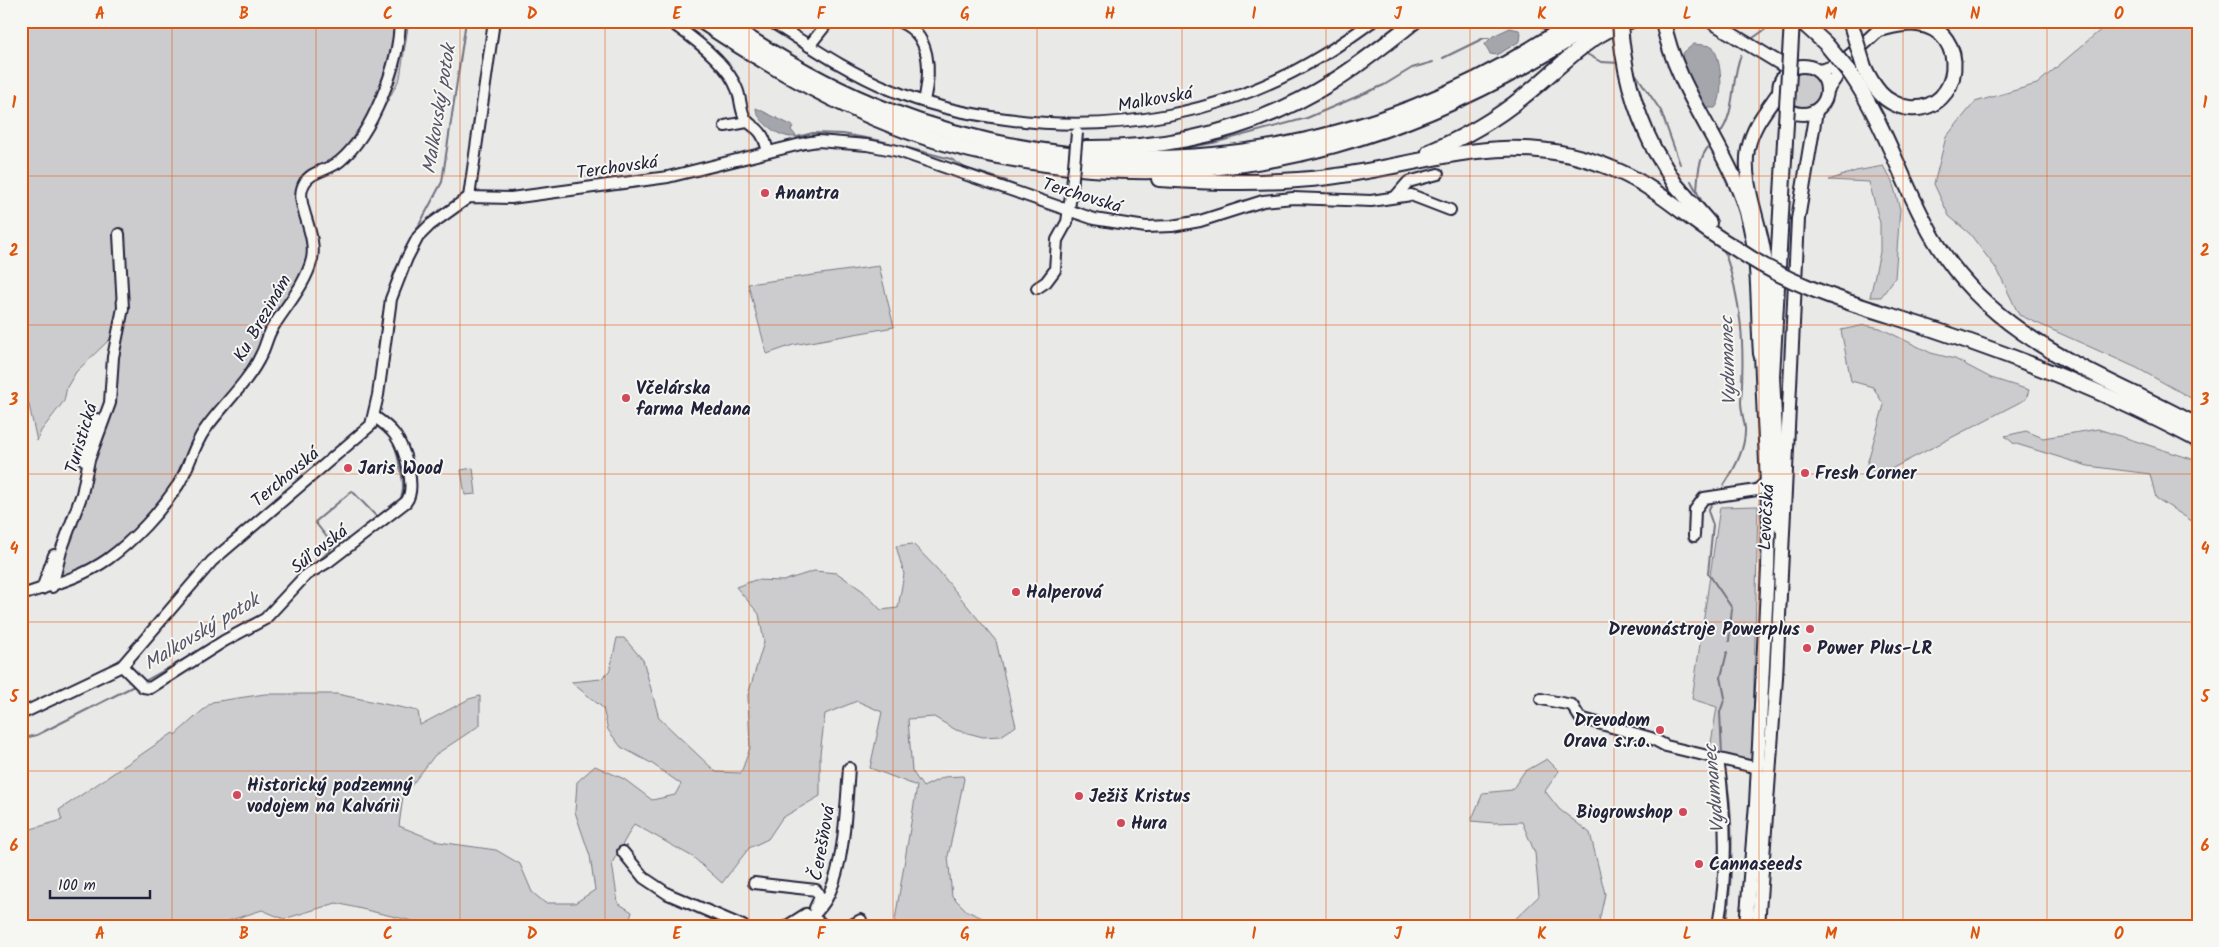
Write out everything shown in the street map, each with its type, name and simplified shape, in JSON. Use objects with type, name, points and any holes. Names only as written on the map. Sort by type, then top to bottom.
[{"type":"highway","points":[[701,21],[808,88],[894,126],[995,156],[1096,170],[1138,172],[1209,169],[1295,156],[1359,139],[1432,106],[1515,72],[1598,21]]},
{"type":"highway","points":[[723,21],[800,69],[855,97],[932,126],[1022,148],[1106,158],[1144,159],[1215,156],[1261,150],[1339,133],[1432,106],[1574,21]]},
{"type":"highway","points":[[1022,148],[1145,146],[1192,139],[1228,130],[1260,119],[1309,95],[1345,73],[1415,21]]},
{"type":"highway","points":[[1620,21],[1627,79],[1639,116],[1654,150],[1687,199],[1735,248]]},
{"type":"highway","points":[[1394,165],[1436,149],[1491,120],[1524,96],[1587,42],[1605,31],[1630,21]]},
{"type":"highway","points":[[1663,21],[1680,76],[1722,152],[1743,199],[1755,243],[1759,275],[1761,354]]},
{"type":"highway","points":[[1782,527],[1779,515],[1772,396],[1792,21]]},
{"type":"highway","points":[[1801,21],[1826,44],[1850,73],[1877,117],[1917,207],[1934,240],[1958,274],[1983,302],[2012,327],[2048,350],[2198,426]]},
{"type":"highway","points":[[1850,21],[1875,102],[1877,117]]},
{"type":"highway","points":[[1864,67],[1880,94],[1890,101],[1907,107],[1925,106],[1936,101],[1947,91],[1953,80],[1954,58],[1949,43],[1939,32],[1913,23],[1885,25]]},
{"type":"highway","points":[[1096,170],[1129,178],[1268,181],[1328,177],[1461,152],[1514,148],[1566,154],[1618,170],[1654,191],[1714,236],[1767,269],[1801,286],[1980,344],[2059,375],[2130,406],[2198,440]]},
{"type":"main road","points":[[1710,21],[1791,70]]},
{"type":"main road","name":"Levočská","points":[[1746,926],[1758,768],[1768,568],[1768,509],[1761,354],[1766,317],[1766,268],[1749,184],[1747,162],[1756,126],[1791,70],[1805,66],[1818,71],[1831,69],[1851,55],[1885,25]]},
{"type":"main road","points":[[1751,47],[1777,74],[1782,103],[1790,111],[1801,114],[1816,111]]},
{"type":"main road","name":"Levočská","points":[[1758,926],[1776,678],[1798,220],[1816,111],[1825,100],[1827,90],[1851,55]]},
{"type":"main road","points":[[1818,71],[1825,81],[1827,90]]},
{"type":"street","name":"Ku Brezinám","points":[[21,595],[74,579],[108,559],[135,536],[178,485],[204,432],[261,356],[271,329],[301,284],[312,260],[313,248],[309,224],[301,199],[302,188],[307,178],[313,173],[340,161],[368,124],[390,72],[400,38],[400,21]]},
{"type":"street","points":[[373,420],[391,299],[406,258],[418,237],[430,224],[469,197],[494,21]]},
{"type":"street","name":"Malkovská","points":[[770,21],[809,46],[889,89],[924,101],[977,115],[1077,129],[1153,118],[1224,100],[1293,72],[1322,56],[1373,21]]},
{"type":"street","points":[[809,46],[829,21]]},
{"type":"street","points":[[897,21],[915,33],[922,41],[928,64],[928,80],[924,101]]},
{"type":"street","points":[[676,26],[701,44],[733,79],[747,122],[759,130],[765,140],[768,152]]},
{"type":"street","points":[[724,126],[747,122]]},
{"type":"street","name":"Terchovská","points":[[1037,288],[1050,278],[1055,270],[1057,240],[1067,222],[1069,210],[1077,129]]},
{"type":"street","name":"Terchovská","points":[[469,197],[511,198],[668,176],[799,143],[818,141],[882,148],[931,162],[1094,219],[1118,224],[1146,227],[1172,226],[1200,221],[1263,201],[1293,198],[1371,201],[1411,195],[1450,210]]},
{"type":"street","points":[[1396,196],[1408,182],[1438,174]]},
{"type":"street","name":"Turistická","points":[[47,588],[82,494],[89,460],[110,403],[113,357],[123,308],[119,234]]},
{"type":"street","name":"Turistická","points":[[47,588],[75,499],[88,441],[97,419]]},
{"type":"street","name":"Terchovská","points":[[21,714],[122,666],[212,561],[373,420]]},
{"type":"street","name":"Súľovská","points":[[122,666],[139,684],[150,688],[224,641],[265,619],[306,575],[328,562],[406,502],[412,490],[411,479],[399,441],[394,434],[373,420]]},
{"type":"street","points":[[1694,536],[1695,510],[1701,501],[1716,496],[1759,489],[1767,481]]},
{"type":"street","points":[[1753,490],[1768,509]]},
{"type":"street","points":[[1541,700],[1572,705],[1580,718],[1637,734],[1666,746],[1758,768]]},
{"type":"street","points":[[1718,926],[1725,838],[1722,760]]},
{"type":"street","name":"Čerešňová","points":[[787,926],[821,908],[830,892],[845,824],[848,768]]},
{"type":"street","points":[[622,852],[644,878],[668,894],[742,926]]},
{"type":"street","name":"Čerešňová","points":[[754,883],[816,890],[820,893],[818,903],[802,926]]},
{"type":"street","points":[[809,916],[825,926]]},
{"type":"street","points":[[850,926],[861,920]]},
{"type":"shaded area","points":[[21,21],[409,21],[400,78],[369,136],[302,187],[313,250],[300,285],[267,346],[219,405],[189,469],[117,557],[80,582],[55,583],[108,402],[112,337],[76,372],[67,387],[64,401],[41,431],[37,441],[21,369]]},
{"type":"shaded area","points":[[2111,21],[2198,21],[2198,402],[2137,368],[2019,315],[1998,271],[1970,234],[1949,216],[1934,184],[1946,137],[1975,102],[2037,84]]},
{"type":"shaded area","points":[[1510,28],[1519,30],[1521,33],[1520,41],[1497,55],[1490,54],[1485,44],[1493,36]]},
{"type":"shaded area","points":[[1694,44],[1712,46],[1718,58],[1721,87],[1718,103],[1715,108],[1704,108],[1692,87],[1681,58],[1684,52]]},
{"type":"shaded area","points":[[1798,72],[1806,74],[1809,72],[1818,78],[1819,85],[1822,87],[1820,99],[1816,101],[1815,105],[1806,109],[1793,106],[1794,74],[1798,75]]},
{"type":"shaded area","points":[[756,108],[793,126],[791,130],[797,137],[782,135],[772,129],[759,117]]},
{"type":"shaded area","points":[[1883,166],[1892,181],[1900,209],[1895,278],[1881,297],[1870,297],[1880,252],[1880,223],[1869,182],[1829,180],[1856,171]]},
{"type":"shaded area","points":[[879,266],[894,327],[793,345],[767,354],[748,284]]},
{"type":"shaded area","points":[[1865,325],[1880,328],[1931,353],[1955,359],[1991,378],[2029,390],[2026,399],[1891,469],[1865,471],[1884,405],[1873,387],[1851,381],[1841,330]]},
{"type":"shaded area","points":[[2098,429],[2198,461],[2198,525],[2156,498],[2150,474],[2088,466],[2013,443],[2005,436],[2026,431],[2043,438]]},
{"type":"shaded area","points":[[473,468],[476,494],[465,495],[461,470]]},
{"type":"shaded area","points":[[1758,506],[1752,768],[1709,755],[1717,707],[1692,699],[1720,507]]},
{"type":"shaded area","points":[[913,544],[938,570],[996,641],[1016,726],[1001,736],[983,737],[956,730],[934,717],[908,719],[912,771],[923,787],[944,777],[963,776],[964,779],[948,856],[952,896],[967,911],[1000,926],[894,926],[917,786],[870,768],[882,712],[857,701],[825,714],[820,754],[820,796],[782,818],[768,839],[749,848],[722,883],[693,857],[634,824],[612,863],[618,903],[632,912],[628,926],[434,926],[336,903],[284,919],[262,910],[228,921],[227,926],[21,926],[21,832],[62,820],[59,810],[173,733],[175,735],[212,702],[265,694],[337,694],[418,711],[420,725],[469,699],[480,696],[480,725],[435,755],[403,796],[399,826],[439,842],[496,850],[520,864],[532,892],[545,903],[575,903],[595,890],[590,856],[575,812],[577,782],[595,766],[624,779],[652,800],[675,795],[681,784],[651,763],[621,747],[608,730],[603,708],[571,682],[601,679],[610,670],[617,638],[624,638],[643,660],[659,718],[716,772],[741,773],[750,748],[748,695],[764,642],[759,614],[736,587],[755,580],[783,581],[814,571],[837,573],[863,591],[881,610],[898,608],[904,574],[896,546]]},
{"type":"shaded area","points":[[1547,759],[1559,771],[1545,791],[1559,809],[1590,833],[1605,894],[1598,926],[1508,926],[1539,896],[1535,853],[1522,822],[1494,823],[1471,821],[1483,793],[1512,790],[1524,772]]},
{"type":"waterway","name":"Malkovský potok","points":[[379,351],[382,318],[394,272],[442,182],[466,21]]},
{"type":"waterway","name":"Vydumanec","points":[[1529,21],[1546,30]]},
{"type":"waterway","points":[[1753,38],[1777,21]]},
{"type":"waterway","points":[[1443,58],[1484,38],[1489,38]]},
{"type":"waterway","name":"Vydumanec","points":[[1585,53],[1601,62],[1620,63]]},
{"type":"waterway","points":[[1718,136],[1724,127],[1731,107],[1735,75],[1741,55]]},
{"type":"waterway","points":[[1182,148],[1213,143],[1307,118],[1384,85],[1412,68],[1433,62]]},
{"type":"waterway","name":"Vydumanec","points":[[1633,70],[1661,111],[1680,164]]},
{"type":"waterway","points":[[797,137],[813,133],[843,134],[877,140],[951,159],[965,168],[1007,181]]},
{"type":"waterway","points":[[1697,192],[1701,161],[1710,145]]},
{"type":"waterway","name":"Vydumanec","points":[[1691,181],[1707,211]]},
{"type":"waterway","name":"Vydumanec","points":[[1723,247],[1734,286],[1741,324],[1743,362],[1741,405],[1745,428],[1744,443],[1724,485]]},
{"type":"waterway","name":"Malkovský potok","points":[[395,444],[403,482],[403,490],[398,502]]},
{"type":"waterway","name":"Malkovský potok","points":[[296,578],[326,554],[333,545],[315,522],[352,491],[377,517],[391,508]]},
{"type":"waterway","name":"Vydumanec","points":[[1713,501],[1708,511],[1713,525],[1708,573],[1732,608],[1729,641]]},
{"type":"waterway","name":"Malkovský potok","points":[[143,682],[204,648]]},
{"type":"waterway","name":"Vydumanec","points":[[1722,755],[1720,712],[1725,698],[1721,677],[1727,652]]},
{"type":"waterway","name":"Malkovský potok","points":[[21,739],[37,735],[136,685]]},
{"type":"waterway","name":"Vydumanec","points":[[1724,764],[1730,804],[1732,845],[1726,926]]},
{"type":"place","name":"Anantra","points":[[765,193]]},
{"type":"place","name":"Včelárska farma Medana","points":[[626,398]]},
{"type":"place","name":"Jaris Wood","points":[[348,468]]},
{"type":"place","name":"Fresh Corner","points":[[1805,473]]},
{"type":"place","name":"Halperová","points":[[1016,592]]},
{"type":"place","name":"Drevonástroje Powerplus","points":[[1810,629]]},
{"type":"place","name":"Power Plus-LR","points":[[1807,648]]},
{"type":"place","name":"Drevodom Orava s.r.o.","points":[[1660,730]]},
{"type":"place","name":"Historický podzemný vodojem na Kalvárii","points":[[237,795]]},
{"type":"place","name":"Ježiš Kristus","points":[[1079,796]]},
{"type":"place","name":"Biogrowshop","points":[[1683,812]]},
{"type":"place","name":"Hura","points":[[1121,823]]},
{"type":"place","name":"Cannaseeds","points":[[1699,864]]}]
